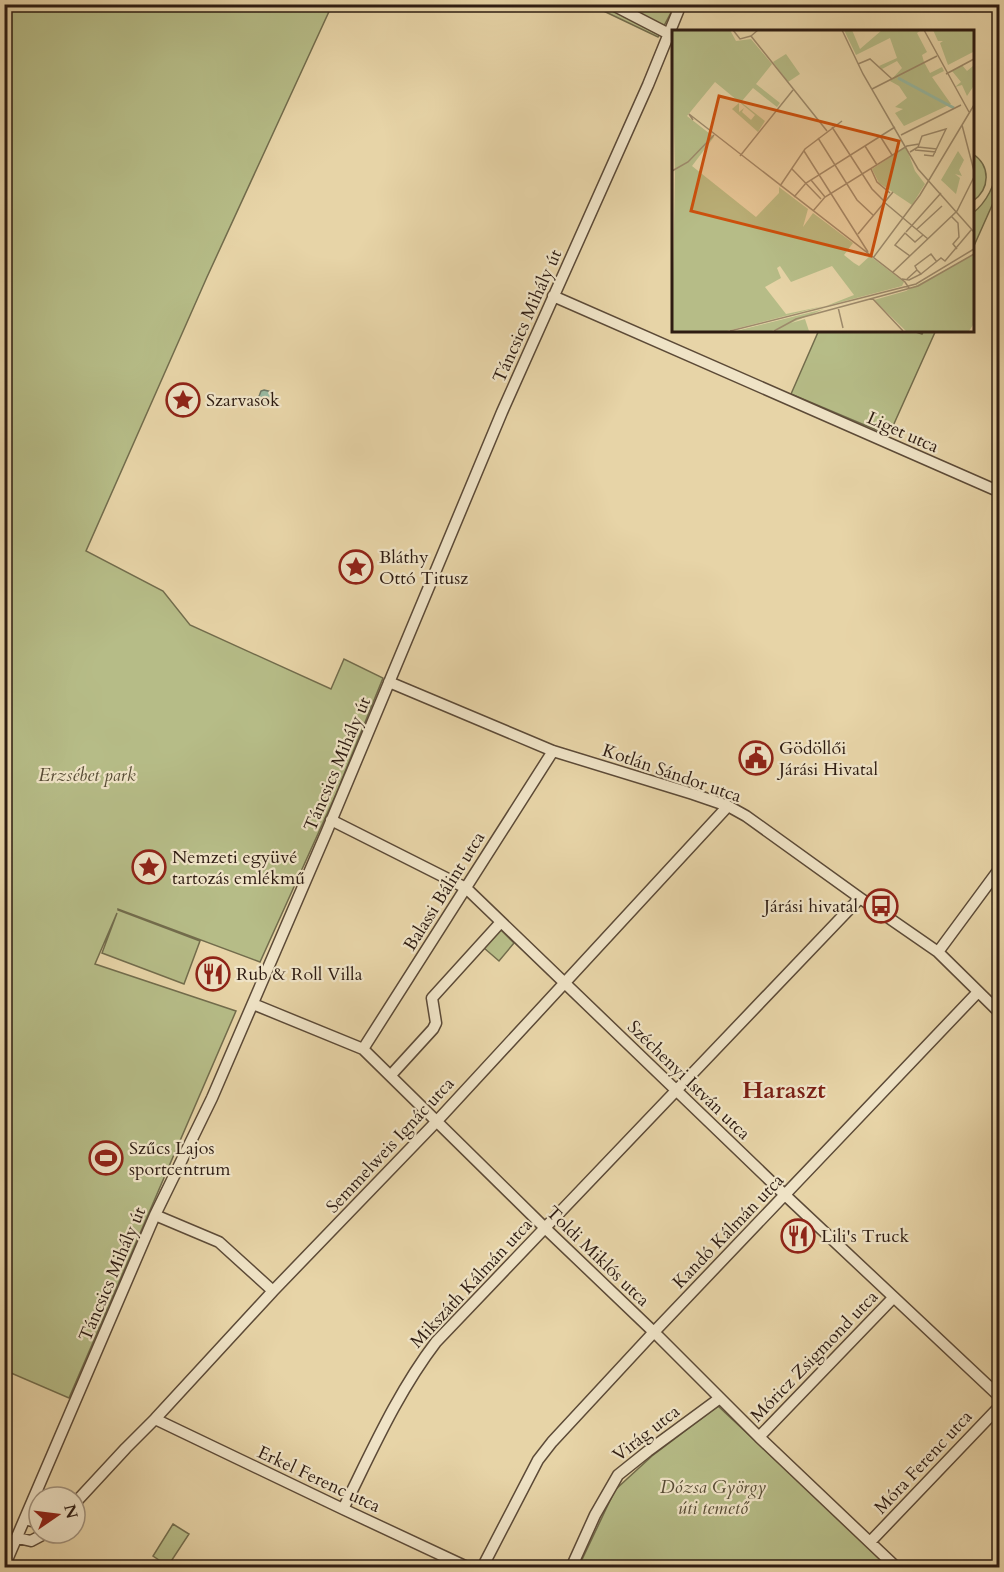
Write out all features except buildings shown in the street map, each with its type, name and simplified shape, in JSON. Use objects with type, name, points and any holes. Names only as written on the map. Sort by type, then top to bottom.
[{"type":"street","points":[[611,4],[669,34]]},
{"type":"street","name":"Táncsics Mihály út","points":[[4,1567],[155,1215],[212,1098],[253,1004],[502,412],[648,86],[681,4]]},
{"type":"street","name":"Liget utca","points":[[553,296],[999,492]]},
{"type":"street","name":"Kotlán Sándor utca","points":[[389,682],[553,750],[728,806],[746,816],[938,952],[999,1013]]},
{"type":"street","name":"Balassi Bálint utca","points":[[363,1049],[553,750]]},
{"type":"street","name":"Semmelweis Ignác utca","points":[[87,1490],[273,1291],[437,1121],[728,806]]},
{"type":"street","name":"Széchenyi István utca","points":[[331,820],[466,888],[999,1397]]},
{"type":"street","points":[[938,952],[999,868]]},
{"type":"street","name":"Mikszáth Kálmán utca","points":[[343,1509],[406,1385],[436,1342],[860,898]]},
{"type":"street","points":[[391,1075],[433,1029],[436,1023],[432,998],[501,922]]},
{"type":"street","name":"Kandó Kálmán utca","points":[[482,1568],[545,1450],[654,1332],[978,992]]},
{"type":"street","name":"Toldi Miklós utca","points":[[253,1004],[363,1049],[759,1437],[897,1568]]},
{"type":"street","points":[[155,1215],[219,1242],[273,1291]]},
{"type":"street","name":"Móricz Zsigmond utca","points":[[759,1437],[893,1298]]},
{"type":"street","name":"Virág utca","points":[[571,1568],[599,1507],[618,1475],[720,1398]]},
{"type":"street","name":"Móra Ferenc utca","points":[[870,1542],[999,1406]]},
{"type":"street","name":"Erkel Ferenc utca","points":[[155,1419],[468,1567]]},
{"type":"street","points":[[18,1538],[27,1539]]},
{"type":"green space","name":"Erzsébet park","points":[[4,5],[332,5],[207,277],[86,551],[163,591],[190,625],[331,689],[344,659],[383,678],[336,794],[260,962],[118,909],[200,941],[184,984],[102,953],[117,913],[95,964],[236,1011],[69,1398],[4,1370]]},
{"type":"green space","points":[[591,5],[675,5],[658,37]]},
{"type":"green space","points":[[974,155],[983,165],[986,178],[979,196],[974,200]]},
{"type":"green space","points":[[999,168],[999,192],[974,246],[974,212],[992,187]]},
{"type":"green space","points":[[818,332],[916,332],[922,334],[923,332],[935,332],[893,426],[881,432],[791,394]]},
{"type":"green space","points":[[500,929],[514,943],[499,961],[484,948]]},
{"type":"green space","name":"Dózsa György úti temető","points":[[718,1406],[890,1567],[578,1568],[615,1490],[652,1456]]},
{"type":"green space","points":[[173,1524],[189,1534],[168,1566],[153,1556]]},
{"type":"shaded area","points":[[261,391],[272,392],[274,398],[270,403],[262,405],[259,404],[258,399]]},
{"type":"place","name":"Szarvasok","points":[[183,400]]},
{"type":"place","name":"Bláthy Ottó Titusz","points":[[356,567]]},
{"type":"place","name":"Gödöllői Járási Hivatal","points":[[756,758]]},
{"type":"place","name":"Nemzeti együvé tartozás emlékmű","points":[[149,867]]},
{"type":"place","name":"Járási hivatal","points":[[881,906]]},
{"type":"place","name":"Rub & Roll Villa","points":[[213,974]]},
{"type":"place","name":"Szűcs Lajos sportcentrum","points":[[106,1158]]},
{"type":"place","name":"Lili's Truck","points":[[798,1236]]},
{"type":"district","name":"Haraszt","points":[[784,1090]]}]
